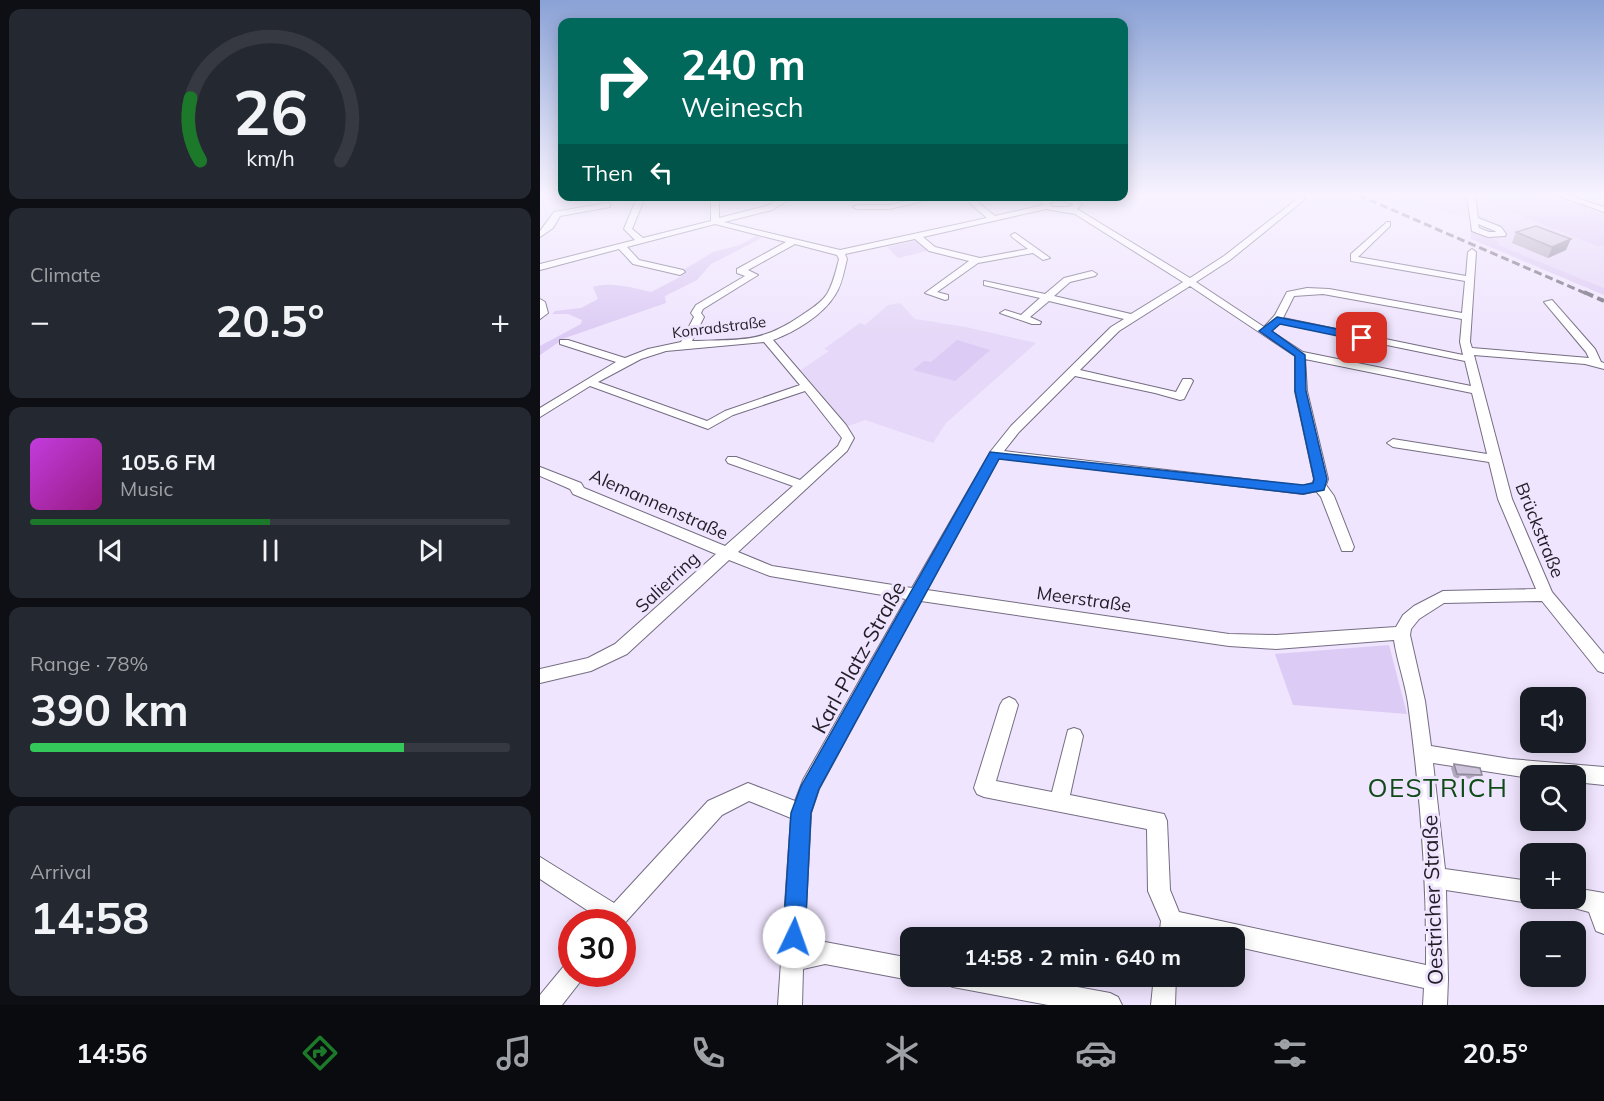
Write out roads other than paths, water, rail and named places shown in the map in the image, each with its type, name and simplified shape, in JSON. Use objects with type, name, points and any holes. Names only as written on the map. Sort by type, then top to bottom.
[{"type":"street","points":[[540,267],[637,242]]},
{"type":"street","points":[[685,345],[699,317],[696,312],[699,307],[753,275],[740,271],[793,242]]},
{"type":"street","points":[[798,242],[840,253],[890,242]]},
{"type":"street","points":[[924,242],[932,249],[976,260],[990,260],[1034,250]]},
{"type":"street","points":[[1024,242],[1046,258]]},
{"type":"street","points":[[1125,242],[1190,281],[1300,355],[1477,391]]},
{"type":"street","name":"Karl-Platz-Straße","points":[[790,1005],[801,813],[810,786],[995,454],[1015,429],[1115,329],[1130,317],[1227,258],[1247,242]]},
{"type":"street","points":[[1369,242],[1354,256],[1354,259],[1470,279]]},
{"type":"street","points":[[621,246],[636,262],[680,272]]},
{"type":"street","name":"Brückstraße","points":[[1472,252],[1465,342],[1505,499],[1546,595],[1604,666]]},
{"type":"street","name":"Konradstraße","points":[[540,413],[627,362],[654,350],[685,345],[767,339],[785,331],[832,297],[843,259],[840,253]]},
{"type":"street","points":[[945,297],[930,293],[976,260]]},
{"type":"street","points":[[1023,318],[1067,280],[1092,274]]},
{"type":"street","points":[[987,283],[1130,317]]},
{"type":"street","points":[[1264,331],[1272,328],[1290,294],[1318,290],[1466,317]]},
{"type":"street","points":[[540,302],[543,313],[540,316]]},
{"type":"street","points":[[1549,302],[1591,351],[1600,365]]},
{"type":"street","points":[[1005,313],[1036,322]]},
{"type":"street","points":[[1277,320],[1468,355],[1600,365]]},
{"type":"street","name":"Salierring","points":[[540,676],[591,664],[621,649],[843,448],[848,438],[767,339]]},
{"type":"street","points":[[564,342],[627,362]]},
{"type":"street","points":[[1300,355],[1301,391],[1321,479],[1319,486]]},
{"type":"street","points":[[1073,372],[1158,390],[1180,397],[1187,381]]},
{"type":"street","points":[[591,383],[708,425],[729,413],[805,387]]},
{"type":"street","points":[[1393,443],[1494,459]]},
{"type":"street","points":[[995,454],[1303,490],[1319,486]]},
{"type":"street","points":[[732,460],[802,485]]},
{"type":"street","name":"Alemannenstraße","points":[[540,471],[576,486],[578,492],[764,569]]},
{"type":"street","points":[[1319,486],[1327,496],[1347,547]]},
{"type":"street","name":"Meerstraße","points":[[764,569],[917,595],[1254,642],[1401,633]]},
{"type":"street","points":[[1401,633],[1407,621],[1435,600],[1443,597],[1546,595]]},
{"type":"street","name":"Oestricher Straße","points":[[1401,633],[1415,696],[1436,878],[1436,1005]]},
{"type":"street","points":[[1008,705],[984,788],[1157,820],[1158,891],[1170,927]]},
{"type":"street","points":[[1059,802],[1074,736]]},
{"type":"street","points":[[1423,753],[1510,768],[1604,776]]},
{"type":"street","points":[[624,909],[714,808],[748,792],[801,813]]},
{"type":"street","points":[[540,867],[599,909]]},
{"type":"street","points":[[1436,878],[1520,891]]},
{"type":"street","points":[[1586,904],[1602,910]]},
{"type":"street","points":[[1245,943],[1437,978]]},
{"type":"street","points":[[793,960],[825,953],[900,967]]},
{"type":"street","points":[[547,1005],[562,987]]},
{"type":"street","points":[[1013,987],[1110,1005]]},
{"type":"street","points":[[1162,1005],[1164,987]]},
{"type":"railway","points":[[1466,242],[1587,294]]},
{"type":"railway","points":[[1584,292],[1604,301]]},
{"type":"district","name":"OESTRICH","points":[[1438,787]]}]
